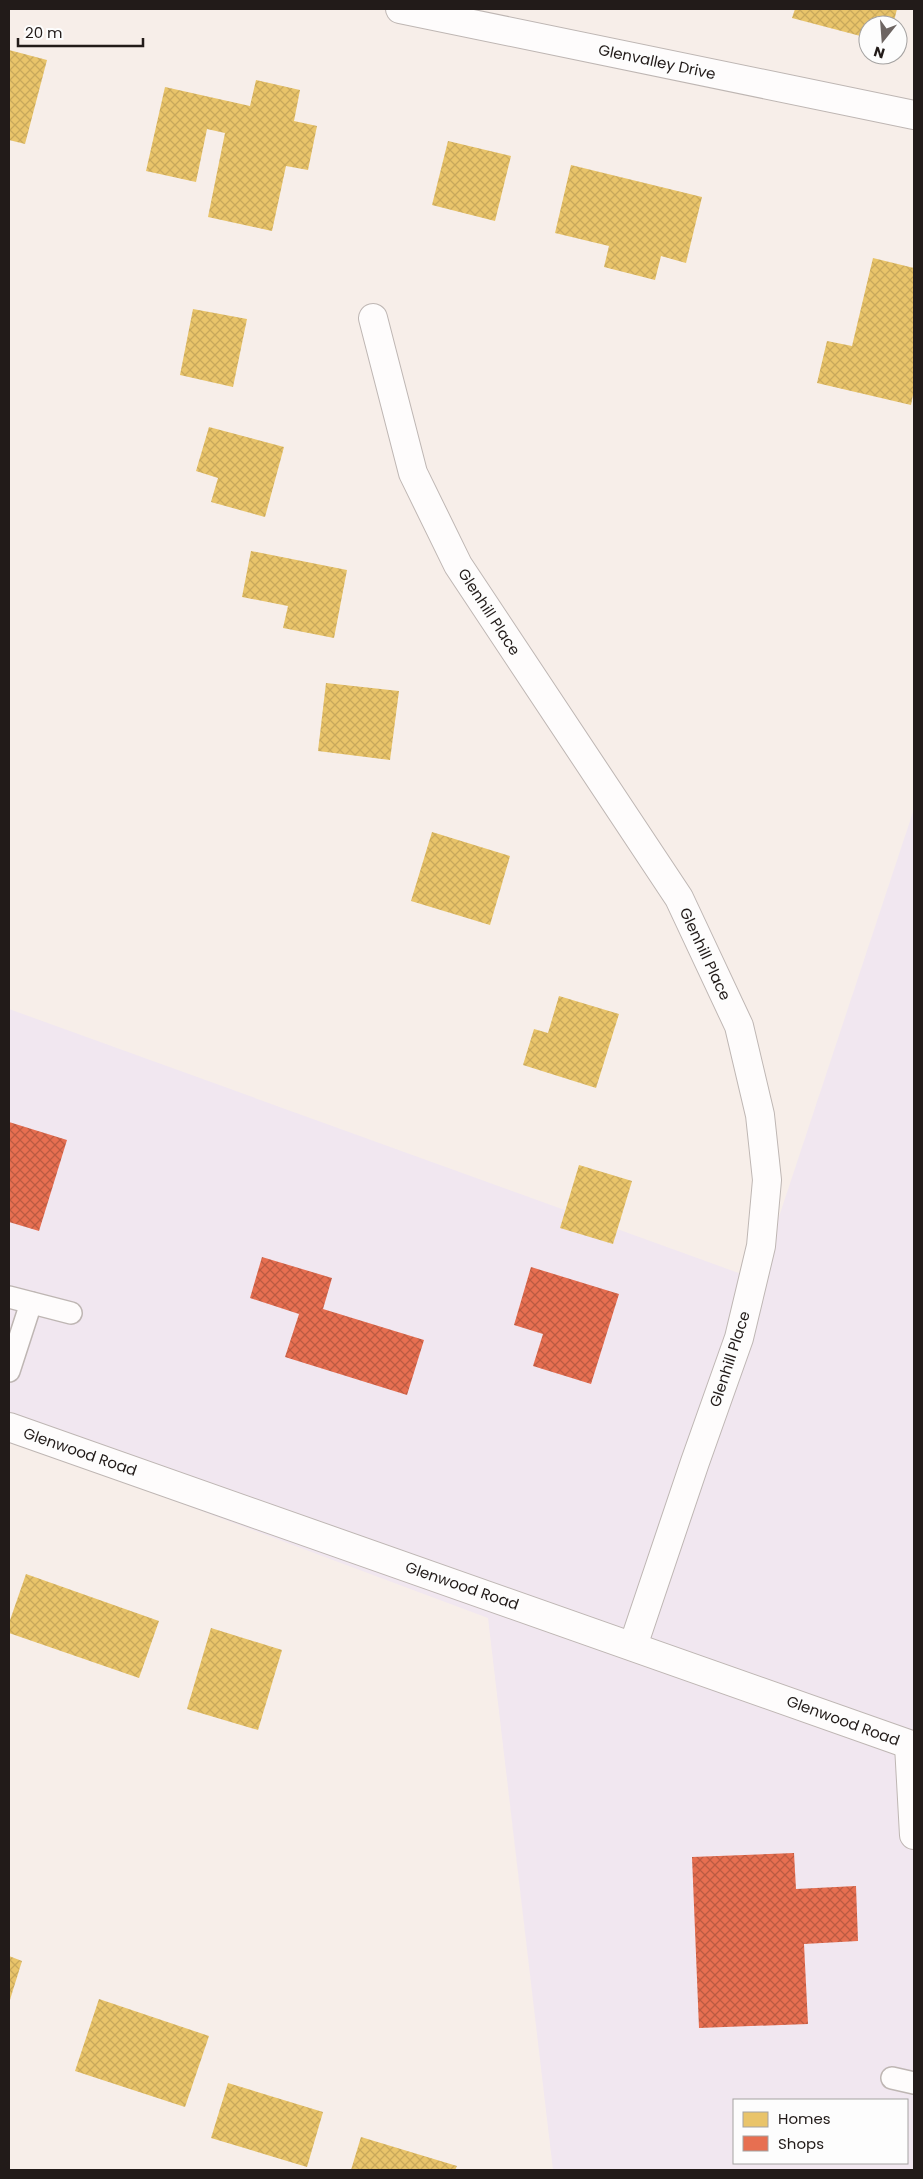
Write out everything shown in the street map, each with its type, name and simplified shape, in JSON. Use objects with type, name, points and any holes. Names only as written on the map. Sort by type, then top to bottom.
[{"type":"street","name":"Glenvalley Drive","points":[[400,9],[914,115]]},
{"type":"street","name":"Glenhill Place","points":[[374,318],[412,474],[458,565],[679,898],[739,1026],[760,1115],[766,1180],[761,1246],[739,1338],[633,1646]]},
{"type":"street","name":"Glenwood Road","points":[[9,1427],[912,1745]]},
{"type":"street","points":[[912,1745],[914,1835]]},
{"type":"lane","points":[[9,1297],[70,1313]]},
{"type":"lane","points":[[9,1371],[31,1303]]},
{"type":"lane","points":[[892,2078],[914,2083]]},
{"type":"shaded area","points":[[914,809],[914,2170],[553,2170],[488,1618],[9,1439],[9,1009],[758,1280]]},
{"type":"building: Homes","points":[[795,9],[897,9],[896,15],[858,15],[858,35],[792,18]]},
{"type":"building: Homes","points":[[9,50],[47,60],[25,144],[9,140]]},
{"type":"building: Homes","points":[[256,80],[300,90],[294,121],[317,126],[308,170],[286,166],[272,231],[208,217],[225,133],[207,129],[196,182],[146,171],[165,87],[250,106]]},
{"type":"building: Homes","points":[[448,141],[511,156],[495,221],[432,205]]},
{"type":"building: Homes","points":[[571,165],[702,197],[686,263],[661,256],[655,280],[604,267],[609,246],[555,233]]},
{"type":"building: Homes","points":[[873,258],[914,268],[914,390],[911,405],[817,383],[827,341],[852,346]]},
{"type":"building: Homes","points":[[193,309],[247,319],[233,387],[180,375]]},
{"type":"building: Homes","points":[[209,427],[284,447],[265,517],[211,502],[218,478],[196,471]]},
{"type":"building: Homes","points":[[251,551],[347,570],[334,638],[283,628],[288,606],[242,597]]},
{"type":"building: Homes","points":[[326,683],[399,691],[390,760],[318,751]]},
{"type":"building: Homes","points":[[432,832],[510,856],[490,925],[411,901]]},
{"type":"building: Homes","points":[[559,996],[619,1014],[596,1088],[523,1065],[534,1029],[548,1033]]},
{"type":"building: Homes","points":[[579,1165],[632,1181],[613,1244],[560,1228]]},
{"type":"building: Homes","points":[[26,1574],[159,1621],[139,1678],[9,1633],[9,1623]]},
{"type":"building: Homes","points":[[211,1628],[282,1650],[258,1730],[187,1709]]},
{"type":"building: Homes","points":[[9,1956],[22,1961],[9,2003]]},
{"type":"building: Homes","points":[[99,1999],[209,2036],[185,2107],[75,2071]]},
{"type":"building: Homes","points":[[228,2083],[323,2112],[307,2167],[211,2138]]},
{"type":"building: Homes","points":[[361,2137],[457,2166],[455,2170],[351,2170]]},
{"type":"building: Shops","points":[[9,1122],[67,1140],[39,1231],[9,1222]]},
{"type":"building: Shops","points":[[262,1257],[332,1278],[323,1309],[424,1340],[407,1395],[285,1357],[299,1314],[250,1298]]},
{"type":"building: Shops","points":[[531,1267],[619,1294],[591,1384],[533,1366],[543,1334],[514,1325]]},
{"type":"building: Shops","points":[[794,1853],[796,1889],[856,1886],[858,1941],[804,1944],[808,2024],[699,2028],[692,1857]]}]
